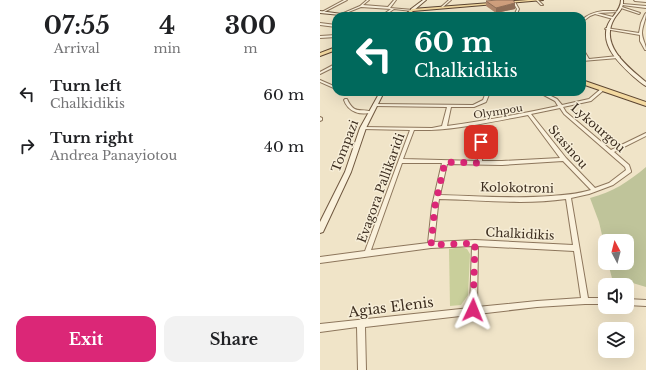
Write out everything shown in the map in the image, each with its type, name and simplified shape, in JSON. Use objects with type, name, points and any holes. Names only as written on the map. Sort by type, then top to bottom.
[{"type":"main road","points":[[410,12],[412,10],[541,0]]},
{"type":"main road","points":[[320,55],[332,50]]},
{"type":"main road","points":[[586,83],[593,86],[600,93],[612,92],[646,104]]},
{"type":"street","points":[[322,12],[346,0]]},
{"type":"street","points":[[347,12],[361,6],[368,0]]},
{"type":"street","points":[[389,8],[395,0]]},
{"type":"street","points":[[361,6],[412,10],[425,0]]},
{"type":"street","points":[[441,8],[450,0]]},
{"type":"street","points":[[537,0],[542,5]]},
{"type":"street","points":[[622,0],[622,6],[612,18],[606,29],[610,46],[618,57],[646,86]]},
{"type":"street","points":[[635,0],[646,1]]},
{"type":"street","points":[[514,2],[518,9],[517,12]]},
{"type":"street","points":[[622,6],[646,7]]},
{"type":"street","points":[[622,6],[639,13]]},
{"type":"street","points":[[388,12],[393,9]]},
{"type":"street","points":[[322,12],[332,14]]},
{"type":"street","points":[[586,17],[593,14],[618,12]]},
{"type":"street","points":[[593,14],[612,18]]},
{"type":"street","points":[[646,15],[641,26],[640,34],[646,49]]},
{"type":"street","points":[[320,24],[332,26]]},
{"type":"street","points":[[641,26],[646,26]]},
{"type":"street","points":[[606,29],[640,34]]},
{"type":"street","points":[[320,37],[332,36]]},
{"type":"street","points":[[642,39],[646,40]]},
{"type":"street","points":[[586,57],[588,60],[618,57]]},
{"type":"street","points":[[320,73],[332,67]]},
{"type":"street","points":[[320,81],[330,85]]},
{"type":"street","name":"Olympou","points":[[363,128],[412,130],[444,128],[529,114],[561,107],[590,100],[600,93]]},
{"type":"street","name":"Tompazi","points":[[320,230],[348,172],[370,112],[380,96]]},
{"type":"street","points":[[375,105],[449,107],[478,105],[485,101],[487,96]]},
{"type":"street","name":"Lykourgou","points":[[550,96],[565,113],[623,163]]},
{"type":"street","points":[[346,100],[348,107],[351,110],[370,112]]},
{"type":"street","points":[[444,128],[449,107]]},
{"type":"street","name":"Stasinou","points":[[529,114],[564,159],[594,190]]},
{"type":"street","name":"Evagora Pallikaridi","points":[[368,254],[412,130]]},
{"type":"street","points":[[610,152],[646,134]]},
{"type":"street","points":[[480,163],[481,142]]},
{"type":"street","points":[[401,161],[480,163],[564,159]]},
{"type":"street","points":[[431,245],[437,197],[445,162]]},
{"type":"street","name":"Kolokotroni","points":[[437,197],[540,201],[568,197],[594,190],[614,182],[627,174],[629,170],[623,163]]},
{"type":"street","points":[[568,197],[585,301]]},
{"type":"street","points":[[320,214],[328,214]]},
{"type":"street","points":[[473,310],[475,243]]},
{"type":"street","name":"Chalkidikis","points":[[320,260],[431,245],[475,243],[576,248]]},
{"type":"street","name":"Agias Elenis","points":[[320,328],[473,310],[598,301]]},
{"type":"street","points":[[634,302],[646,303]]},
{"type":"street","points":[[361,323],[362,370]]},
{"type":"green space","points":[[646,167],[646,287],[634,283],[634,278],[612,278],[610,270],[634,270],[634,234],[602,234],[590,198],[606,193],[633,177]]},
{"type":"green space","points":[[461,247],[467,249],[470,254],[468,295],[461,305],[450,306],[449,249]]},
{"type":"building","points":[[513,0],[515,3],[496,8],[486,1]]},
{"type":"route","points":[[473,310],[475,243],[431,245],[435,206],[445,162],[480,163],[481,142]]}]
